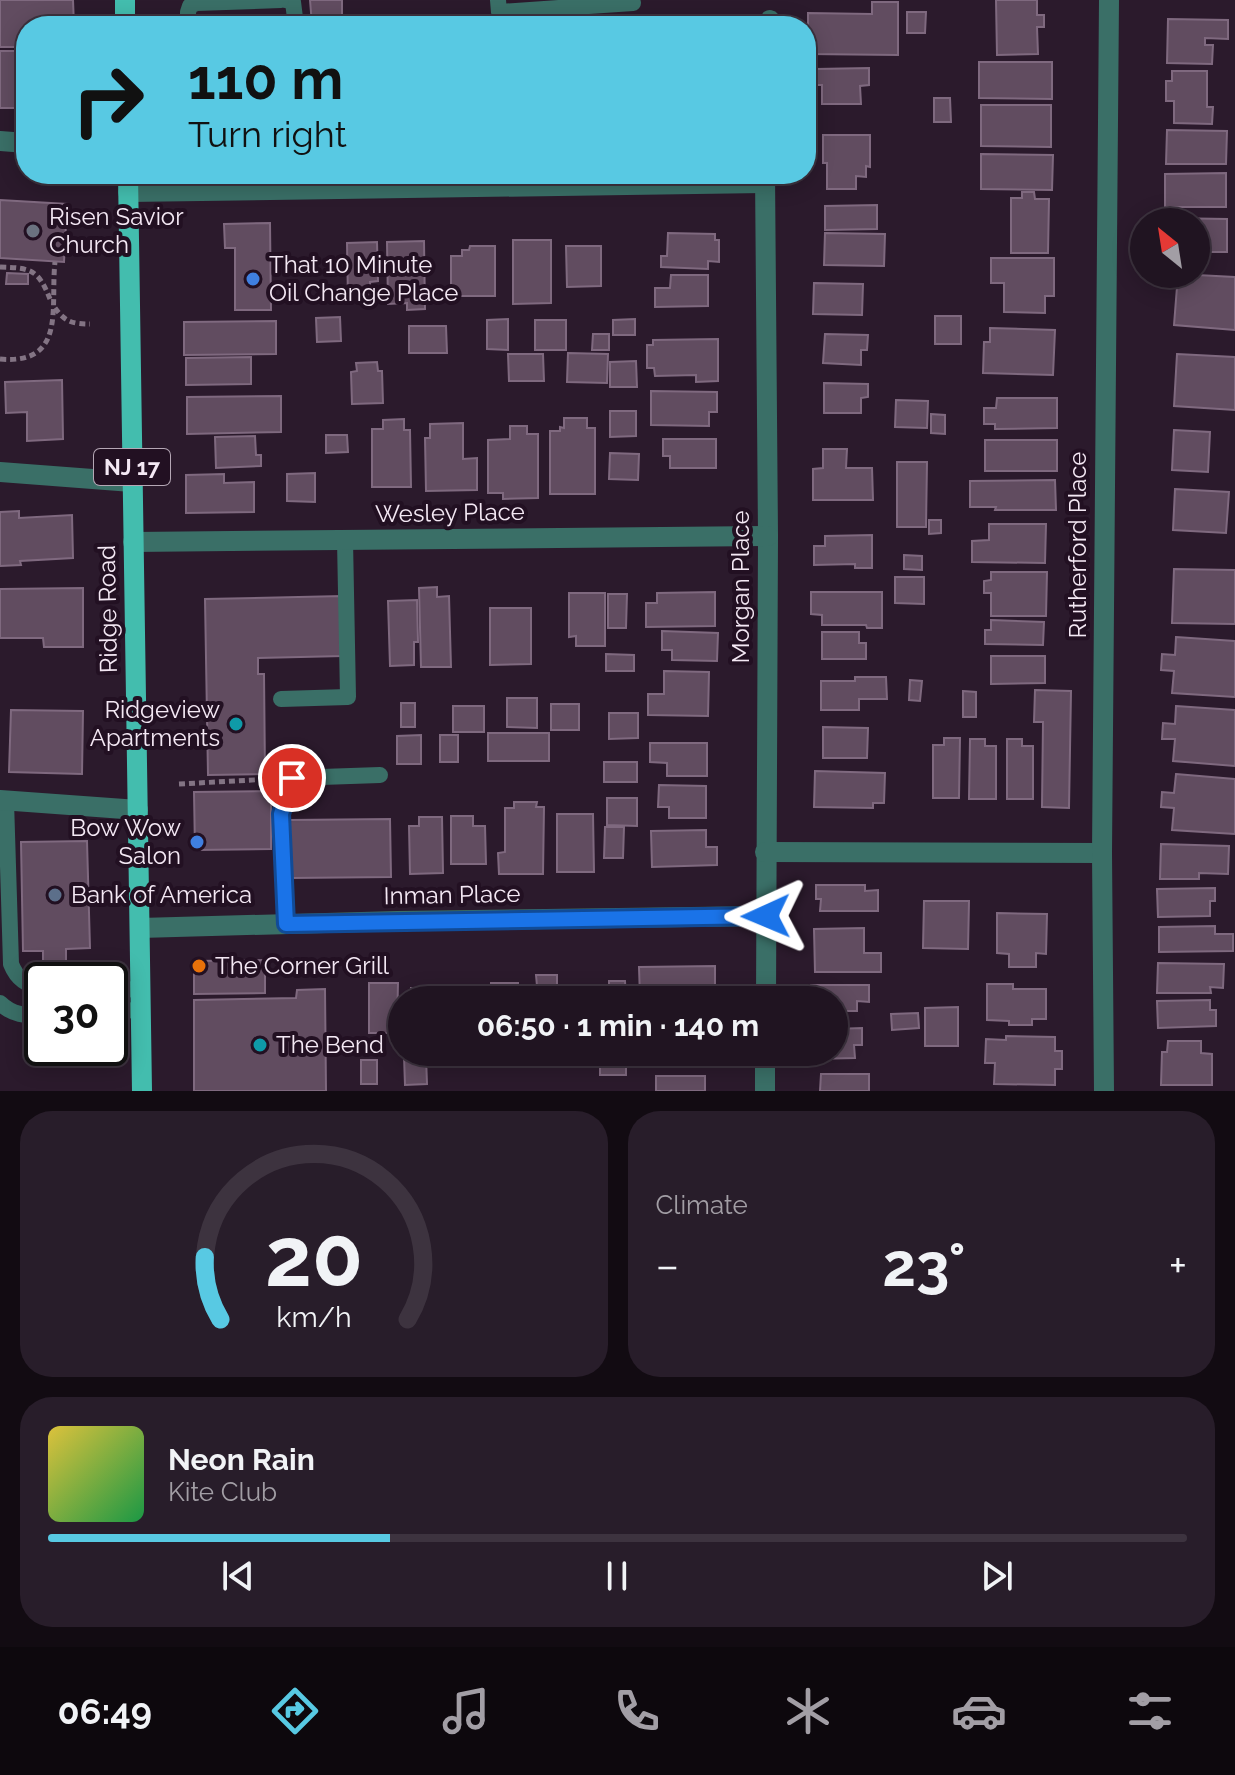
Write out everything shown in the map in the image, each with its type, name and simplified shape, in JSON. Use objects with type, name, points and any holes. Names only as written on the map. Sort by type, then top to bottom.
[{"type":"main road","name":"Ridge Road","points":[[128,184],[142,1091]]},
{"type":"street","name":"Rutherford Place","points":[[1104,1091],[1102,853],[1109,0]]},
{"type":"street","name":"Morgan Place","points":[[765,184],[768,536],[766,986]]},
{"type":"street","points":[[0,472],[132,482]]},
{"type":"street","name":"Wesley Place","points":[[133,542],[768,536]]},
{"type":"street","points":[[3,801],[138,810]]},
{"type":"street","points":[[765,852],[1102,853]]},
{"type":"street","name":"Inman Place","points":[[140,928],[766,916]]},
{"type":"street","points":[[765,1066],[765,1091]]},
{"type":"lane","points":[[189,16],[190,6],[196,3],[284,0],[293,2],[295,16]]},
{"type":"lane","points":[[498,0],[499,12],[633,3]]},
{"type":"lane","points":[[281,699],[348,697],[345,540]]},
{"type":"lane","points":[[286,924],[281,814],[292,778],[380,775]]},
{"type":"lane","points":[[3,801],[11,964],[24,982]]},
{"type":"lane","points":[[128,996],[141,1000]]},
{"type":"lane","points":[[128,1005],[141,1000]]},
{"type":"lane","points":[[0,1003],[9,1011],[24,1014]]},
{"type":"path","points":[[0,359],[16,360],[34,355],[50,334],[55,262]]},
{"type":"path","points":[[0,267],[29,269],[36,274],[53,307],[65,321],[90,324]]},
{"type":"path","points":[[179,784],[292,778]]},
{"type":"building","points":[[0,0],[73,0],[74,16],[16,16],[16,47],[0,47]]},
{"type":"building","points":[[310,0],[342,0],[342,16],[311,16]]},
{"type":"building","points":[[996,0],[1037,0],[1037,15],[1044,15],[1044,27],[1037,27],[1038,54],[997,55]]},
{"type":"building","points":[[872,2],[898,2],[898,55],[816,54],[816,16],[808,16],[808,13],[872,14]]},
{"type":"building","points":[[907,12],[926,12],[925,33],[907,33]]},
{"type":"building","points":[[1168,19],[1228,20],[1228,39],[1205,38],[1205,45],[1213,45],[1212,64],[1167,63]]},
{"type":"building","points":[[0,51],[16,51],[16,108],[0,108]]},
{"type":"building","points":[[979,62],[1052,62],[1052,99],[979,98]]},
{"type":"building","points":[[869,68],[869,85],[860,86],[861,104],[822,104],[822,85],[816,85],[816,69]]},
{"type":"building","points":[[1172,71],[1207,71],[1207,107],[1213,107],[1212,124],[1174,123],[1174,101],[1166,101],[1166,81],[1172,81]]},
{"type":"building","points":[[934,98],[950,98],[951,122],[934,122]]},
{"type":"building","points":[[981,105],[1051,105],[1051,147],[981,146]]},
{"type":"building","points":[[1167,130],[1227,131],[1226,164],[1166,164]]},
{"type":"building","points":[[823,135],[870,135],[870,167],[866,166],[866,177],[856,176],[856,189],[827,189]]},
{"type":"building","points":[[981,154],[1053,155],[1052,190],[981,189]]},
{"type":"building","points":[[1226,173],[1226,207],[1165,207],[1165,174]]},
{"type":"building","points":[[1022,192],[1034,192],[1035,199],[1049,199],[1048,253],[1011,253],[1011,198],[1022,198]]},
{"type":"building","name":"Risen Savior Church","points":[[0,200],[67,204],[64,262],[0,258]]},
{"type":"building","points":[[877,205],[877,229],[825,230],[825,206]]},
{"type":"building","points":[[1210,219],[1227,219],[1227,252],[1210,252]]},
{"type":"building","name":"That 10 Minute Oil Change Place","points":[[270,223],[271,310],[235,310],[235,248],[225,248],[224,224]]},
{"type":"building","points":[[668,233],[715,234],[715,240],[719,240],[719,262],[708,261],[708,269],[661,267],[661,256],[667,256]]},
{"type":"building","points":[[825,233],[885,234],[884,266],[824,265]]},
{"type":"building","points":[[513,240],[551,240],[551,303],[513,304]]},
{"type":"building","points":[[424,241],[425,309],[407,310],[407,303],[388,304],[387,242]]},
{"type":"building","points":[[377,242],[378,281],[370,282],[371,300],[348,301],[347,243]]},
{"type":"building","points":[[470,246],[495,246],[495,296],[451,296],[451,256],[462,256],[462,250],[469,250]]},
{"type":"building","points":[[566,246],[601,246],[601,286],[567,287]]},
{"type":"building","points":[[991,258],[1054,258],[1054,296],[1045,296],[1045,313],[1004,312],[1004,283],[991,283]]},
{"type":"building","points":[[7,273],[28,274],[28,284],[6,284]]},
{"type":"building","points":[[671,275],[708,275],[708,306],[655,307],[655,288],[670,288]]},
{"type":"building","points":[[1210,276],[1235,277],[1235,330],[1174,325],[1177,288],[1210,288]]},
{"type":"building","points":[[814,283],[863,284],[862,315],[813,314]]},
{"type":"building","points":[[935,316],[961,316],[961,344],[935,344]]},
{"type":"building","points":[[340,317],[341,341],[317,342],[316,318]]},
{"type":"building","points":[[508,319],[508,350],[487,349],[487,320]]},
{"type":"building","points":[[635,319],[635,335],[613,335],[613,320]]},
{"type":"building","points":[[535,320],[566,320],[566,350],[535,350]]},
{"type":"building","points":[[276,321],[276,354],[184,355],[184,322]]},
{"type":"building","points":[[409,326],[446,326],[447,353],[409,353]]},
{"type":"building","points":[[990,328],[1055,330],[1053,375],[983,373],[984,342],[990,342]]},
{"type":"building","points":[[593,334],[609,334],[609,350],[592,350]]},
{"type":"building","points":[[825,334],[868,335],[867,350],[861,350],[861,365],[823,363]]},
{"type":"building","points":[[718,339],[718,381],[696,382],[696,375],[655,376],[654,368],[647,368],[647,345],[653,345],[653,340]]},
{"type":"building","points":[[568,353],[608,354],[607,383],[567,382]]},
{"type":"building","points":[[508,354],[543,354],[544,381],[509,381]]},
{"type":"building","points":[[1177,354],[1235,357],[1235,410],[1174,406]]},
{"type":"building","points":[[251,357],[251,384],[186,385],[186,358]]},
{"type":"building","points":[[636,361],[637,387],[610,387],[610,362]]},
{"type":"building","points":[[377,362],[378,371],[382,371],[383,403],[352,404],[351,372],[357,371],[356,363]]},
{"type":"building","points":[[62,380],[63,439],[27,441],[27,412],[6,413],[5,382]]},
{"type":"building","points":[[824,383],[868,384],[868,397],[861,398],[861,413],[824,413]]},
{"type":"building","points":[[651,391],[717,392],[717,412],[709,412],[709,426],[651,425]]},
{"type":"building","points":[[281,396],[281,432],[187,434],[187,397]]},
{"type":"building","points":[[997,398],[1057,398],[1057,428],[995,429],[995,424],[984,424],[984,408],[996,408]]},
{"type":"building","points":[[896,400],[928,401],[927,428],[895,427]]},
{"type":"building","points":[[610,411],[636,411],[636,436],[610,437]]},
{"type":"building","points":[[931,414],[945,415],[945,434],[931,433]]},
{"type":"building","points":[[564,418],[587,418],[587,428],[595,428],[595,494],[550,494],[550,431],[564,428]]},
{"type":"building","points":[[404,419],[404,430],[410,430],[411,487],[372,487],[372,429],[383,429],[383,420]]},
{"type":"building","points":[[463,423],[463,459],[477,458],[477,490],[426,491],[425,438],[430,438],[430,424]]},
{"type":"building","points":[[510,426],[527,426],[527,434],[538,434],[538,498],[503,499],[503,493],[488,493],[488,440],[510,439]]},
{"type":"building","points":[[1174,430],[1210,432],[1208,472],[1172,470]]},
{"type":"building","points":[[326,435],[347,435],[348,452],[326,453]]},
{"type":"building","points":[[255,436],[256,455],[261,455],[261,466],[216,468],[215,437]]},
{"type":"building","points":[[663,439],[716,439],[716,468],[670,468],[670,456],[663,456]]},
{"type":"building","points":[[985,440],[1057,440],[1057,471],[985,471]]},
{"type":"building","points":[[823,449],[847,449],[846,468],[872,468],[873,500],[813,500],[813,469],[823,468]]},
{"type":"building","points":[[610,453],[639,454],[638,480],[609,479]]},
{"type":"building","points":[[897,462],[927,462],[926,527],[897,527]]},
{"type":"building","points":[[315,473],[315,502],[287,501],[287,474]]},
{"type":"building","points":[[224,474],[224,483],[254,482],[254,512],[186,513],[186,475]]},
{"type":"building","points":[[1055,480],[1056,510],[970,507],[970,481]]},
{"type":"building","points":[[1175,489],[1229,492],[1226,533],[1173,530]]},
{"type":"building","points":[[19,511],[19,518],[72,515],[73,558],[20,561],[21,565],[0,566],[0,512]]},
{"type":"building","points":[[929,520],[941,520],[941,533],[929,534]]},
{"type":"building","points":[[989,524],[1046,524],[1045,563],[972,562],[972,541],[989,540]]},
{"type":"building","points":[[872,535],[872,568],[855,568],[855,564],[814,565],[814,546],[825,546],[825,536]]},
{"type":"building","points":[[904,555],[922,556],[922,570],[904,569]]},
{"type":"building","points":[[1174,569],[1235,570],[1235,624],[1172,623]]},
{"type":"building","points":[[991,572],[1047,572],[1046,616],[991,616],[991,593],[984,593],[984,581],[991,580]]},
{"type":"building","points":[[895,577],[924,577],[924,604],[895,603]]},
{"type":"building","points":[[437,587],[437,597],[449,596],[451,667],[421,667],[419,588]]},
{"type":"building","points":[[83,588],[83,647],[44,647],[43,638],[0,638],[0,589]]},
{"type":"building","points":[[715,592],[715,626],[646,627],[646,603],[657,603],[657,593]]},
{"type":"building","points":[[811,592],[882,592],[882,628],[822,625],[822,615],[811,614]]},
{"type":"building","points":[[569,593],[605,593],[605,646],[576,646],[576,636],[569,637]]},
{"type":"building","points":[[608,594],[627,594],[626,628],[608,628]]},
{"type":"building","name":"Ridgeview Apartments","points":[[342,596],[343,656],[258,658],[258,674],[264,674],[265,774],[208,775],[205,599]]},
{"type":"building","points":[[417,600],[418,642],[414,642],[414,665],[390,666],[388,601]]},
{"type":"building","points":[[490,608],[531,608],[531,664],[490,665]]},
{"type":"building","points":[[991,620],[1044,622],[1043,645],[985,644],[985,630],[991,630]]},
{"type":"building","points":[[662,631],[718,633],[717,661],[672,660],[672,650],[662,650]]},
{"type":"building","points":[[822,632],[859,632],[859,643],[866,643],[866,659],[822,659]]},
{"type":"building","points":[[1176,637],[1235,641],[1235,697],[1172,693],[1174,671],[1161,670],[1162,654],[1175,655]]},
{"type":"building","points":[[606,654],[634,655],[634,671],[606,671]]},
{"type":"building","points":[[991,656],[1045,656],[1045,683],[991,684]]},
{"type":"building","points":[[664,671],[709,672],[708,716],[648,715],[648,694],[664,694]]},
{"type":"building","points":[[855,677],[886,677],[887,699],[859,699],[859,710],[821,710],[821,681],[855,681]]},
{"type":"building","points":[[910,680],[922,681],[920,701],[909,700]]},
{"type":"building","points":[[1035,690],[1071,691],[1069,808],[1042,807],[1043,722],[1034,722]]},
{"type":"building","points":[[963,691],[976,692],[976,717],[963,717]]},
{"type":"building","points":[[507,698],[537,698],[537,728],[507,727]]},
{"type":"building","points":[[401,703],[415,703],[415,727],[401,727]]},
{"type":"building","points":[[551,704],[579,704],[579,730],[551,730]]},
{"type":"building","points":[[453,706],[484,706],[484,732],[453,732]]},
{"type":"building","points":[[1176,706],[1235,710],[1235,766],[1173,761],[1175,739],[1162,739],[1163,723],[1175,724]]},
{"type":"building","points":[[11,710],[83,711],[82,774],[9,772]]},
{"type":"building","points":[[609,713],[638,713],[638,738],[609,739]]},
{"type":"building","points":[[823,727],[868,728],[867,758],[823,758]]},
{"type":"building","points":[[488,733],[549,733],[549,761],[488,761]]},
{"type":"building","points":[[421,735],[421,764],[397,764],[397,736]]},
{"type":"building","points":[[440,735],[458,735],[458,762],[440,762]]},
{"type":"building","points":[[944,738],[960,738],[959,798],[933,798],[933,745],[944,745]]},
{"type":"building","points":[[970,739],[985,739],[985,746],[996,746],[996,799],[969,799]]},
{"type":"building","points":[[1007,739],[1022,739],[1022,746],[1033,746],[1033,799],[1007,799]]},
{"type":"building","points":[[650,743],[707,743],[707,776],[667,776],[667,763],[650,762]]},
{"type":"building","points":[[604,762],[637,762],[637,782],[604,782]]},
{"type":"building","points":[[815,771],[885,773],[884,803],[873,803],[873,808],[814,807]]},
{"type":"building","points":[[1176,774],[1235,779],[1235,834],[1172,830],[1174,808],[1161,807],[1162,792],[1174,793]]},
{"type":"building","points":[[659,785],[706,786],[706,818],[669,818],[669,807],[658,807]]},
{"type":"building","points":[[271,791],[271,849],[195,850],[194,792]]},
{"type":"building","points":[[607,798],[637,798],[637,826],[607,825]]},
{"type":"building","points":[[514,802],[537,802],[536,807],[544,807],[543,874],[499,874],[498,853],[505,852],[505,808],[514,808]]},
{"type":"building","points":[[557,814],[593,814],[594,872],[557,872]]},
{"type":"building","points":[[451,816],[473,816],[473,826],[485,826],[486,864],[451,864]]},
{"type":"building","points":[[419,817],[442,817],[443,873],[410,874],[409,826],[419,826]]},
{"type":"building","points":[[390,819],[391,877],[291,878],[290,820]]},
{"type":"building","points":[[605,827],[624,827],[623,858],[604,858]]},
{"type":"building","points":[[706,830],[706,847],[717,847],[717,865],[652,867],[651,831]]},
{"type":"building","name":"Bank of America","points":[[87,841],[90,948],[66,949],[66,962],[43,962],[43,951],[23,951],[21,842]]},
{"type":"building","points":[[1161,844],[1229,846],[1228,874],[1199,873],[1199,879],[1160,879]]},
{"type":"building","points":[[816,885],[865,885],[865,891],[878,890],[878,911],[820,911],[821,899],[816,899]]},
{"type":"building","points":[[1215,888],[1215,901],[1210,901],[1210,916],[1158,917],[1157,889]]},
{"type":"building","points":[[924,901],[969,901],[968,949],[923,948]]},
{"type":"building","points":[[997,913],[1047,914],[1046,954],[1036,953],[1036,967],[1009,967],[1009,954],[997,953]]},
{"type":"building","points":[[1215,926],[1215,934],[1233,934],[1233,951],[1159,952],[1159,927]]},
{"type":"building","points":[[864,928],[864,953],[881,953],[881,972],[815,972],[814,929]]},
{"type":"building","points":[[265,960],[265,993],[194,994],[194,961]]},
{"type":"building","points":[[1158,963],[1224,964],[1223,988],[1210,987],[1211,993],[1157,993]]},
{"type":"building","points":[[715,966],[715,986],[640,986],[639,967]]},
{"type":"building","points":[[536,975],[557,975],[557,986],[537,986]]},
{"type":"building","points":[[609,981],[625,981],[625,986],[609,986]]},
{"type":"building","points":[[369,983],[398,983],[398,986],[388,986],[388,1033],[369,1033]]},
{"type":"building","points":[[491,983],[518,983],[518,986],[491,986]]},
{"type":"building","points":[[987,984],[1013,984],[1013,989],[1046,989],[1046,1019],[1032,1019],[1032,1025],[1009,1025],[1009,1021],[987,1020]]},
{"type":"building","points":[[869,985],[869,1002],[857,1001],[857,1011],[848,1011],[848,986],[811,986]]},
{"type":"building","name":"The Bend","points":[[325,989],[326,1091],[194,1091],[194,1000],[296,998],[297,990]]},
{"type":"building","points":[[1210,1000],[1210,1010],[1216,1010],[1216,1026],[1158,1028],[1157,1001]]},
{"type":"building","points":[[958,1007],[958,1046],[925,1046],[925,1008]]},
{"type":"building","points":[[918,1013],[919,1028],[892,1030],[891,1014]]},
{"type":"building","points":[[848,1028],[862,1028],[862,1045],[854,1045],[855,1058],[848,1058]]},
{"type":"building","points":[[1006,1036],[1055,1037],[1055,1051],[1062,1051],[1062,1069],[1055,1069],[1055,1085],[994,1084],[995,1063],[985,1063],[986,1039],[1006,1040]]},
{"type":"building","points":[[1168,1041],[1201,1041],[1201,1053],[1212,1054],[1212,1085],[1161,1085],[1162,1052],[1167,1052]]},
{"type":"building","points":[[361,1060],[377,1060],[377,1084],[361,1084]]},
{"type":"building","points":[[404,1066],[426,1066],[427,1084],[405,1085]]},
{"type":"building","points":[[600,1066],[626,1066],[626,1075],[600,1075]]},
{"type":"building","points":[[821,1074],[869,1074],[869,1091],[820,1091]]},
{"type":"building","points":[[656,1076],[705,1076],[705,1091],[656,1091]]},
{"type":"place","name":"Risen Savior Church","points":[[33,231]]},
{"type":"place","name":"That 10 Minute Oil Change Place","points":[[253,279]]},
{"type":"place","name":"Ridgeview Apartments","points":[[236,724]]},
{"type":"place","name":"Bow Wow Salon","points":[[197,842]]},
{"type":"place","name":"Bank of America","points":[[55,895]]},
{"type":"place","name":"The Corner Grill","points":[[199,966]]},
{"type":"place","name":"The Bend","points":[[260,1045]]},
{"type":"route","points":[[292,778],[281,814],[286,924],[766,916]]}]
